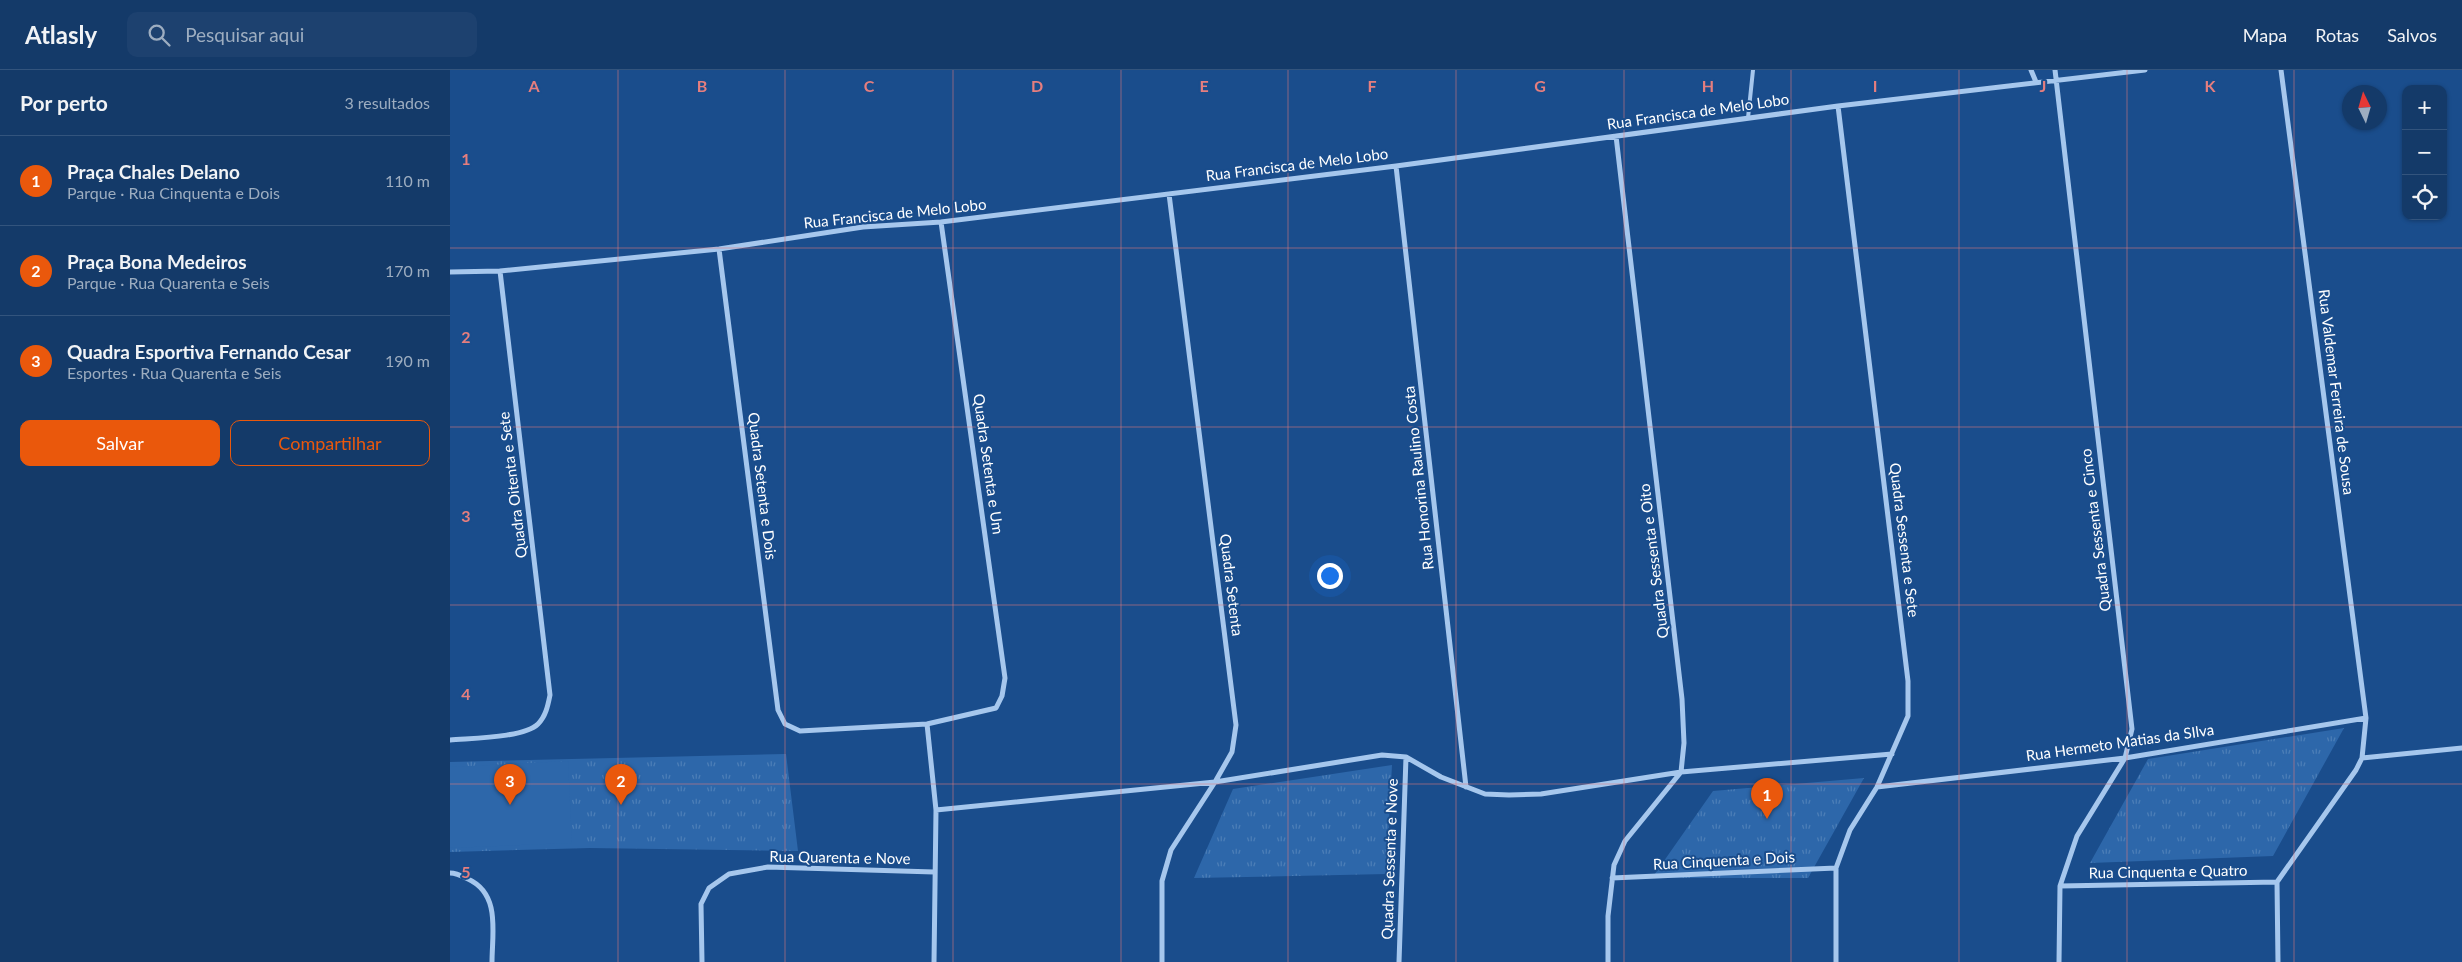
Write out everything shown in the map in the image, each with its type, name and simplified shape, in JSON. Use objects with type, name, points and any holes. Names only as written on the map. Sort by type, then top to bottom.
[{"type":"street","points":[[2030,70],[2036,82]]},
{"type":"street","name":"Quadra Sessenta e Cinco","points":[[2055,70],[2132,729],[2125,758],[2077,836],[2060,886],[2059,962]]},
{"type":"street","name":"Rua Francisca de Melo Lobo","points":[[450,272],[500,271],[719,249],[863,227],[941,222],[1396,166],[1838,106],[2145,70]]},
{"type":"street","name":"Rua Valdemar Ferreira de Sousa","points":[[2281,70],[2366,718],[2362,758]]},
{"type":"street","name":"Quadra Sessenta e Sete","points":[[1836,962],[1836,868],[1850,830],[1877,787],[1908,716],[1908,681],[1838,106]]},
{"type":"street","name":"Quadra Sessenta e Oito","points":[[1616,136],[1682,698],[1684,743],[1681,772]]},
{"type":"street","name":"Rua Honorina Raulino Costa","points":[[1396,166],[1466,787]]},
{"type":"street","name":"Quadra Setenta","points":[[1162,962],[1162,881],[1171,850],[1232,752],[1236,725],[1169,194]]},
{"type":"street","name":"Quadra Setenta e Um","points":[[927,724],[996,708],[1002,696],[1005,678],[941,222]]},
{"type":"street","name":"Quadra Setenta e Dois","points":[[719,249],[778,710],[785,724],[800,731],[927,724]]},
{"type":"street","name":"Quadra Oitenta e Sete","points":[[450,740],[519,732],[538,725],[546,712],[550,695],[500,271]]},
{"type":"street","name":"Rua Hermeto Matias da SIlva","points":[[1877,787],[2125,758],[2366,718]]},
{"type":"street","points":[[927,724],[936,810],[934,962]]},
{"type":"street","points":[[2278,962],[2277,882],[2356,770],[2362,758],[2462,748]]},
{"type":"street","points":[[936,810],[1215,782],[1382,755],[1406,757],[1441,777],[1485,794],[1541,794],[1681,772],[1892,754]]},
{"type":"street","name":"Quadra Sessenta e Nove","points":[[1399,962],[1406,757]]},
{"type":"street","points":[[1608,962],[1608,916],[1614,865],[1625,841],[1681,772]]},
{"type":"street","name":"Rua Quarenta e Nove","points":[[702,962],[701,904],[709,888],[730,874],[768,867],[934,872]]},
{"type":"street","name":"Rua Cinquenta e Dois","points":[[1612,878],[1836,868]]},
{"type":"street","points":[[452,873],[473,881],[486,892],[492,908],[492,962]]},
{"type":"street","name":"Rua Cinquenta e Quatro","points":[[2060,886],[2277,882]]},
{"type":"lane","points":[[1748,118],[1754,70]]},
{"type":"green space","points":[[2344,728],[2273,856],[2090,863],[2148,759]]},
{"type":"green space","points":[[786,754],[798,851],[590,848],[450,852],[450,762]]},
{"type":"green space","points":[[568,761],[572,843],[450,848],[450,767]]},
{"type":"green space","points":[[1392,765],[1386,874],[1194,878],[1233,789]]},
{"type":"green space","points":[[1864,778],[1808,878],[1652,878],[1713,791]]},
{"type":"place","name":"Quadra Esportiva Fernando Cesar","points":[[510,805]]},
{"type":"place","name":"Praça Bona Medeiros","points":[[621,805]]},
{"type":"place","name":"Praça Chales Delano","points":[[1767,819]]}]
